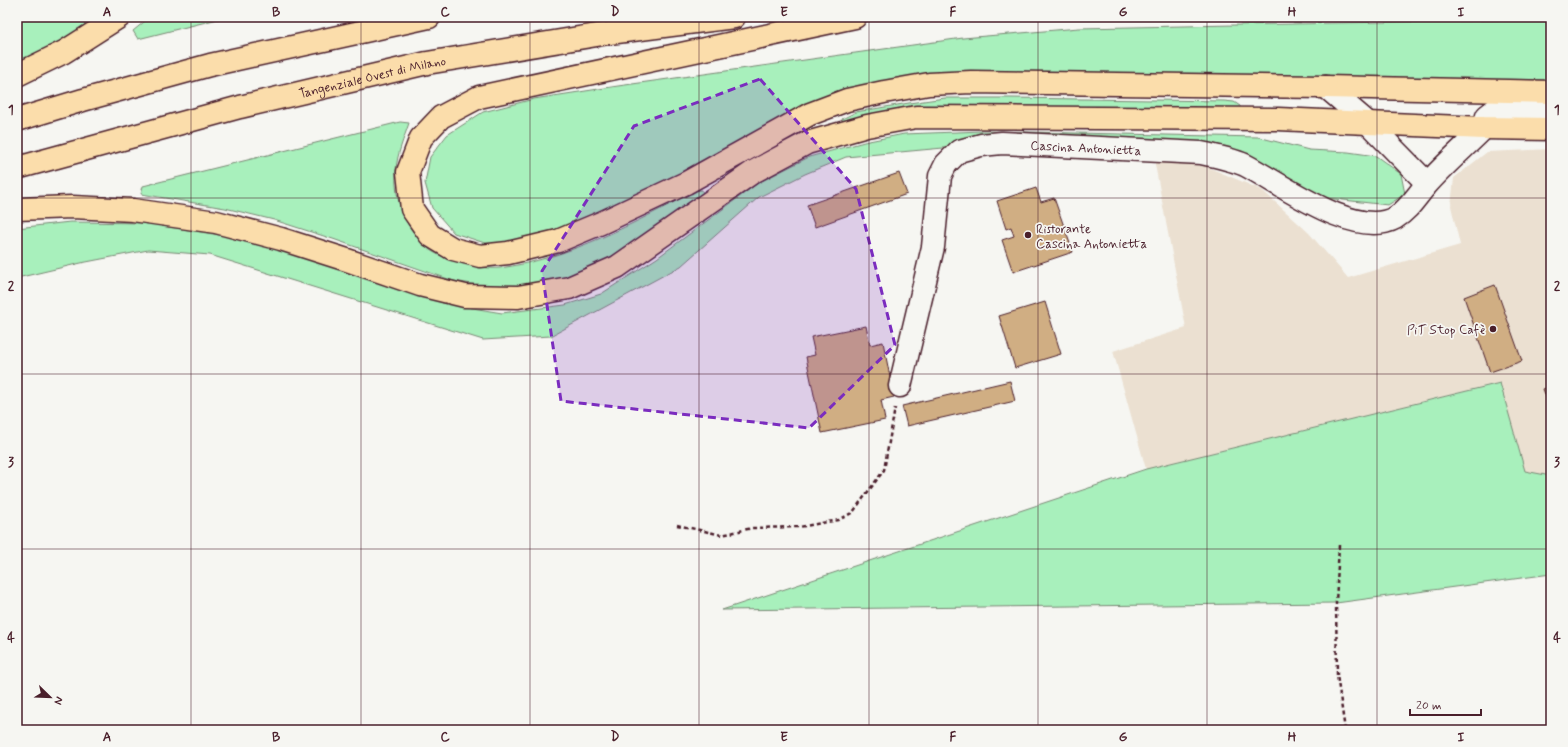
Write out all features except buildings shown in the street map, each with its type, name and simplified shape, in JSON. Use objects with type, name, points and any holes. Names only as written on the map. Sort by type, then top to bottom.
[{"type":"main road","points":[[17,75],[64,52],[119,17]]},
{"type":"main road","points":[[17,120],[210,65],[429,17]]},
{"type":"main road","name":"Tangenziale Ovest di Milano","points":[[17,168],[240,107],[428,63],[609,33],[734,17]]},
{"type":"main road","points":[[855,17],[479,97],[441,117],[420,138],[408,172],[412,209],[430,235],[453,249],[480,256],[508,253],[558,241],[601,223],[686,183],[810,114],[848,100],[929,84],[971,82],[1551,92]]},
{"type":"main road","points":[[17,209],[72,207],[133,210],[216,222],[281,239],[420,285],[465,296],[518,297],[569,288],[617,267],[753,172],[807,143],[867,126],[916,117],[1278,119],[1484,128],[1551,129]]},
{"type":"lane","points":[[1326,87],[1368,123],[1427,183]]},
{"type":"lane","name":"Cascina Antonietta","points":[[900,386],[933,247],[940,176],[946,164],[959,151],[981,145],[1002,143],[1201,153],[1226,158],[1244,165],[1327,210],[1360,222],[1378,223],[1393,219],[1405,211],[1427,183],[1484,128],[1487,116],[1496,109],[1538,110],[1551,104]]},
{"type":"path","points":[[677,525],[722,534],[752,528],[798,527],[839,520],[853,512],[884,470],[900,386]]},
{"type":"path","points":[[1339,545],[1336,603],[1337,675],[1345,730]]},
{"type":"highlighted area","points":[[760,79],[856,189],[895,345],[809,428],[561,401],[542,271],[634,126]]},
{"type":"shaded area","points":[[1551,149],[1551,476],[1525,471],[1499,383],[1146,469],[1113,351],[1186,328],[1154,159],[1205,166],[1262,190],[1309,233],[1348,278],[1460,245],[1451,206],[1454,178],[1487,152]]},
{"type":"green space","points":[[17,17],[102,17],[76,35],[17,65]]},
{"type":"green space","points":[[150,17],[226,17],[138,39],[133,31]]},
{"type":"green space","points":[[1551,19],[1551,80],[986,75],[820,104],[759,130],[684,172],[568,229],[515,243],[488,244],[454,233],[432,208],[425,183],[430,157],[447,135],[483,112],[534,99],[618,86],[963,38],[1079,28]]},
{"type":"green space","points":[[945,98],[1224,101],[1234,102],[1240,106],[1241,110],[843,122],[842,119],[856,112]]},
{"type":"green space","points":[[400,122],[409,123],[399,152],[396,170],[396,189],[400,208],[404,217],[414,233],[430,250],[436,254],[464,264],[500,268],[550,257],[576,248],[625,227],[694,191],[702,190],[703,195],[628,252],[567,281],[529,288],[490,287],[454,281],[274,220],[225,208],[141,194],[143,186]]},
{"type":"green space","points":[[983,131],[1258,137],[1309,150],[1348,152],[1376,156],[1401,174],[1405,194],[1388,205],[1316,197],[1244,157],[954,147],[846,157],[805,174],[759,197],[681,266],[551,336],[483,340],[210,255],[148,250],[81,263],[17,278],[17,228],[70,222],[144,223],[226,236],[266,246],[401,288],[443,303],[502,313],[565,305],[601,294],[657,258],[758,183],[809,157],[864,142],[904,134]]},
{"type":"green space","points":[[1500,383],[1525,471],[1551,476],[1551,574],[1336,603],[722,610],[1146,469]]},
{"type":"place","name":"Ristorante Cascina Antonietta","points":[[1028,235]]},
{"type":"place","name":"PiT Stop Cafè","points":[[1493,329]]}]
